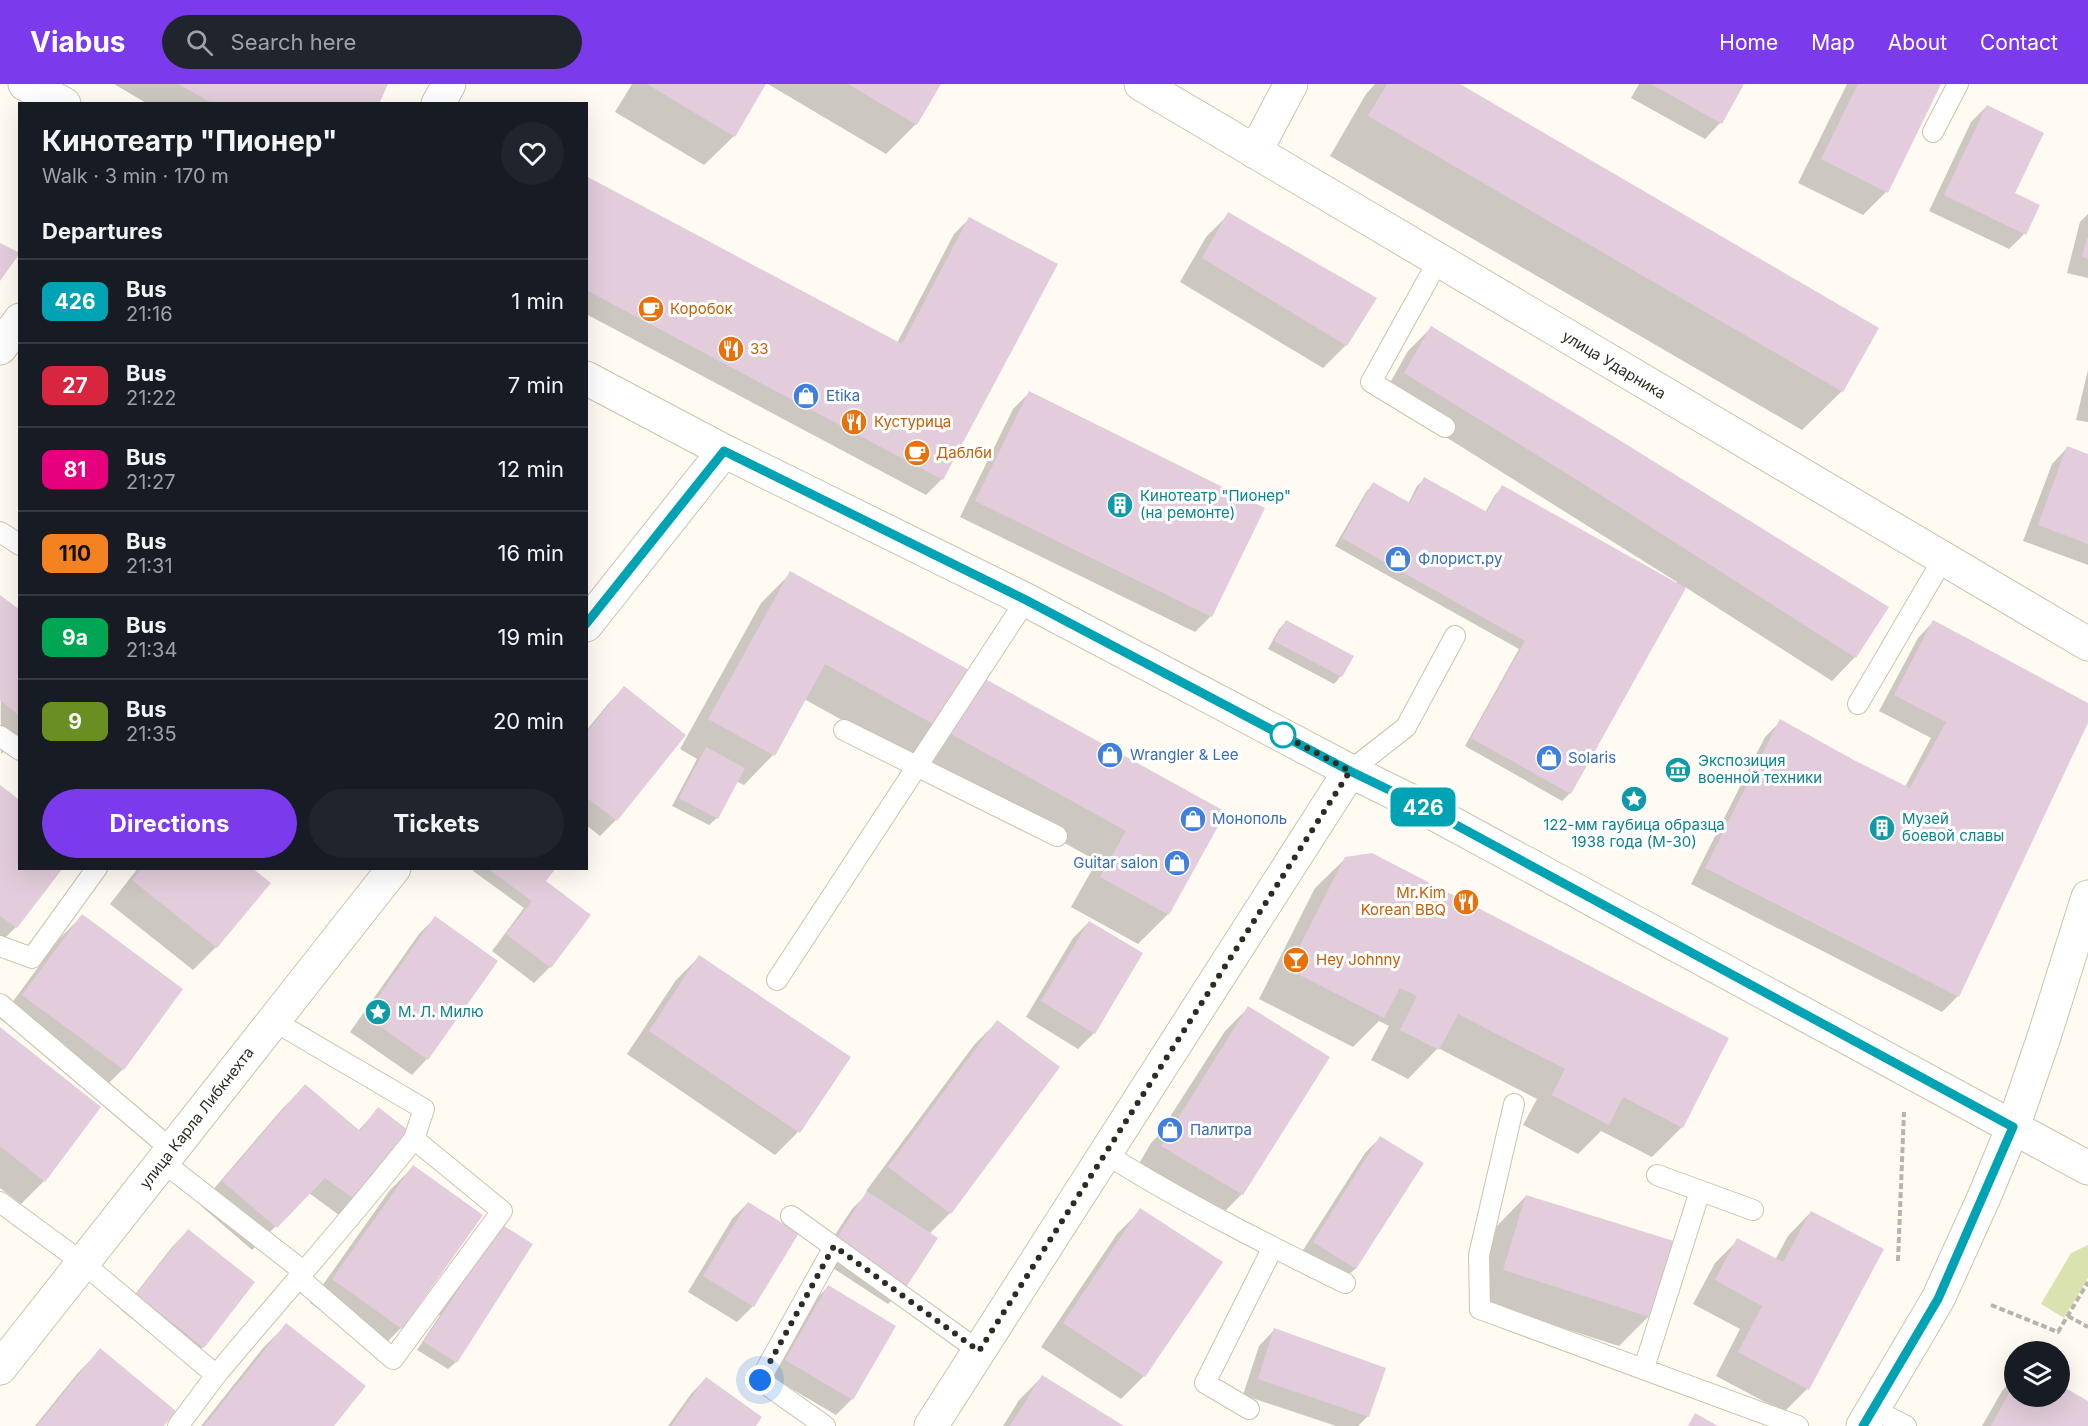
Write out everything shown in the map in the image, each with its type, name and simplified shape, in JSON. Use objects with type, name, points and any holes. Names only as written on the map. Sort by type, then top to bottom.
[{"type":"street","points":[[26,84],[60,102]]},
{"type":"street","points":[[439,102],[449,84]]},
{"type":"street","name":"улица Ударника","points":[[1141,84],[2088,644]]},
{"type":"street","points":[[1255,152],[1291,84]]},
{"type":"street","points":[[0,348],[18,323]]},
{"type":"street","points":[[588,379],[724,451],[1026,600],[1420,806],[2088,1168]]},
{"type":"street","points":[[588,622],[724,451]]},
{"type":"street","points":[[931,1426],[1350,771]]},
{"type":"street","name":"улица Карла Либкнехта","points":[[0,1368],[392,870]]},
{"type":"street","points":[[1868,1417],[1938,1299],[2013,1127],[2088,897]]},
{"type":"lane","points":[[1933,132],[1958,84]]},
{"type":"lane","points":[[1438,261],[1371,382],[1445,427]]},
{"type":"lane","points":[[0,532],[18,543]]},
{"type":"lane","points":[[1857,704],[1944,559]]},
{"type":"lane","points":[[777,980],[1026,600]]},
{"type":"lane","points":[[1350,771],[1406,727],[1455,636]]},
{"type":"lane","points":[[844,729],[1057,836]]},
{"type":"lane","points":[[0,736],[18,749]]},
{"type":"lane","points":[[0,946],[32,958],[97,870]]},
{"type":"lane","points":[[0,1004],[393,1359],[502,1211],[414,1139]]},
{"type":"lane","points":[[178,1426],[216,1375],[360,1208],[414,1139],[424,1109],[274,1021]]},
{"type":"lane","points":[[1514,1104],[1479,1255],[1480,1309],[1798,1426]]},
{"type":"lane","points":[[1106,1154],[1134,1172],[1345,1283]]},
{"type":"lane","points":[[1657,1175],[1753,1210]]},
{"type":"lane","points":[[1644,1368],[1700,1191]]},
{"type":"lane","points":[[0,1202],[83,1263],[216,1375]]},
{"type":"lane","points":[[791,1216],[979,1351]]},
{"type":"lane","points":[[825,1426],[760,1380],[834,1246]]},
{"type":"lane","points":[[1249,1409],[1205,1383],[1273,1247]]},
{"type":"lane","points":[[1868,1417],[1906,1426]]},
{"type":"path","points":[[1898,1261],[1905,1106]]},
{"type":"path","points":[[1991,1305],[2058,1332],[2088,1282]]},
{"type":"path","points":[[2068,1316],[2088,1327]]},
{"type":"green space","points":[[2088,1245],[2088,1278],[2064,1318],[2041,1304],[2071,1253]]},
{"type":"building","points":[[178,84],[388,84],[380,102],[210,102]]},
{"type":"building","points":[[647,84],[766,84],[735,137]]},
{"type":"building","points":[[848,84],[941,84],[917,125]]},
{"type":"building","points":[[1387,84],[1460,84],[1879,328],[1843,392],[1368,116]]},
{"type":"building","points":[[1651,84],[1744,84],[1722,124]]},
{"type":"building","points":[[1858,84],[1941,84],[1888,193],[1821,159]]},
{"type":"building","points":[[1987,105],[2044,133],[2015,193],[2040,205],[2026,235],[1944,195]]},
{"type":"building","points":[[588,177],[902,344],[969,217],[1058,264],[943,480],[588,291]]},
{"type":"building","points":[[1228,212],[1377,298],[1347,346],[1202,258]]},
{"type":"building","points":[[2088,238],[2088,259],[2082,257]]},
{"type":"building","points":[[0,243],[18,252],[18,256],[0,281]]},
{"type":"building","points":[[1431,326],[1889,607],[1856,658],[1574,478],[1404,373]]},
{"type":"building","name":"Кинотеатр \"Пионер\" (на ремонте)","points":[[1029,391],[1265,508],[1212,617],[975,501]]},
{"type":"building","points":[[2067,446],[2088,454],[2088,544],[2038,525]]},
{"type":"building","points":[[1424,477],[1487,512],[1502,485],[1686,588],[1571,794],[1471,738],[1525,641],[1342,538],[1373,482],[1410,503]]},
{"type":"building","points":[[790,571],[1226,812],[1169,915],[1100,877],[1126,831],[825,664],[775,756],[708,719]]},
{"type":"building","points":[[0,595],[18,608],[18,714],[0,700]]},
{"type":"building","points":[[1286,620],[1354,656],[1342,677],[1274,641]]},
{"type":"building","name":"Музей боевой славы","points":[[1933,620],[2088,703],[2088,723],[1959,997],[1705,868],[1780,719],[1910,788],[1946,722],[1894,695]]},
{"type":"building","points":[[624,686],[686,735],[617,821],[588,799],[588,731]]},
{"type":"building","points":[[706,747],[745,768],[718,819],[679,798]]},
{"type":"building","points":[[0,785],[18,798],[18,870],[61,870],[17,928],[0,916]]},
{"type":"building","points":[[1372,853],[1729,1038],[1683,1128],[1623,1097],[1609,1125],[1552,1095],[1565,1069],[1458,1014],[1439,1050],[1400,1030],[1417,996],[1400,988],[1384,1018],[1288,969],[1345,857]]},
{"type":"building","points":[[140,870],[255,870],[271,883],[217,948],[132,880]]},
{"type":"building","points":[[490,870],[554,870],[546,881],[591,915],[551,968],[506,934],[532,901]]},
{"type":"building","points":[[82,914],[183,989],[124,1070],[22,995]]},
{"type":"building","points":[[435,916],[498,961],[428,1060],[365,1016]]},
{"type":"building","points":[[1089,921],[1143,953],[1095,1034],[1041,1001]]},
{"type":"building","points":[[699,955],[851,1057],[800,1133],[649,1031]]},
{"type":"building","points":[[1248,1006],[1330,1057],[1243,1195],[1161,1146]]},
{"type":"building","points":[[997,1020],[1060,1067],[951,1214],[888,1167]]},
{"type":"building","points":[[0,1027],[101,1107],[45,1182],[0,1146]]},
{"type":"building","points":[[305,1084],[360,1131],[378,1107],[412,1133],[360,1203],[325,1178],[277,1228],[222,1181]]},
{"type":"building","points":[[1380,1136],[1424,1163],[1356,1269],[1313,1242]]},
{"type":"building","points":[[413,1165],[483,1215],[402,1329],[332,1279]]},
{"type":"building","points":[[867,1191],[938,1238],[905,1289],[834,1242]]},
{"type":"building","points":[[1526,1195],[1674,1241],[1650,1317],[1503,1270]]},
{"type":"building","points":[[748,1202],[799,1233],[754,1307],[703,1276]]},
{"type":"building","points":[[1140,1208],[1223,1262],[1145,1377],[1063,1323]]},
{"type":"building","points":[[1811,1211],[1884,1249],[1809,1390],[1738,1352],[1762,1306],[1715,1280],[1737,1238],[1783,1262]]},
{"type":"building","points":[[501,1224],[533,1244],[457,1363],[424,1342]]},
{"type":"building","points":[[188,1229],[255,1282],[204,1348],[136,1294]]},
{"type":"building","points":[[828,1285],[896,1326],[853,1400],[785,1360]]},
{"type":"building","points":[[286,1323],[366,1386],[334,1426],[204,1426]]},
{"type":"building","points":[[1274,1328],[1386,1368],[1369,1417],[1258,1379]]},
{"type":"building","points":[[100,1348],[176,1411],[164,1426],[37,1426]]},
{"type":"building","points":[[1042,1375],[1124,1426],[1010,1426]]},
{"type":"building","points":[[706,1377],[762,1417],[756,1426],[671,1426]]},
{"type":"building","points":[[2070,1391],[2088,1401],[2088,1426],[1991,1426],[2004,1402],[2004,1407],[2070,1407]]},
{"type":"building","points":[[1695,1413],[1718,1426],[1688,1426]]},
{"type":"bus line","name":"426","points":[[588,621],[724,451],[1026,600],[1350,771],[1410,800],[2013,1127],[1938,1299],[1863,1426]]},
{"type":"place","name":"Коробок","points":[[651,309]]},
{"type":"place","name":"33","points":[[731,349]]},
{"type":"place","name":"Etika","points":[[806,396]]},
{"type":"place","name":"Кустурица","points":[[854,422]]},
{"type":"place","name":"Даблби","points":[[917,453]]},
{"type":"place","name":"Кинотеатр \"Пионер\" (на ремонте)","points":[[1120,505]]},
{"type":"place","name":"Флорист.ру","points":[[1398,559]]},
{"type":"place","name":"Wrangler & Lee","points":[[1110,755]]},
{"type":"place","name":"Solaris","points":[[1549,758]]},
{"type":"place","name":"Экспозиция военной техники","points":[[1678,770]]},
{"type":"place","name":"122-мм гаубица образца 1938 года (М-30)","points":[[1634,799]]},
{"type":"place","name":"Монополь","points":[[1193,819]]},
{"type":"place","name":"Музей боевой славы","points":[[1882,828]]},
{"type":"place","name":"Guitar salon","points":[[1177,863]]},
{"type":"place","name":"Mr.Kim Korean BBQ","points":[[1466,902]]},
{"type":"place","name":"Hey Johnny","points":[[1296,960]]},
{"type":"place","name":"М. Л. Милю","points":[[378,1012]]},
{"type":"place","name":"Палитра","points":[[1170,1130]]},
{"type":"route","points":[[760,1380],[834,1246],[979,1351],[1350,771],[1283,735]]}]
